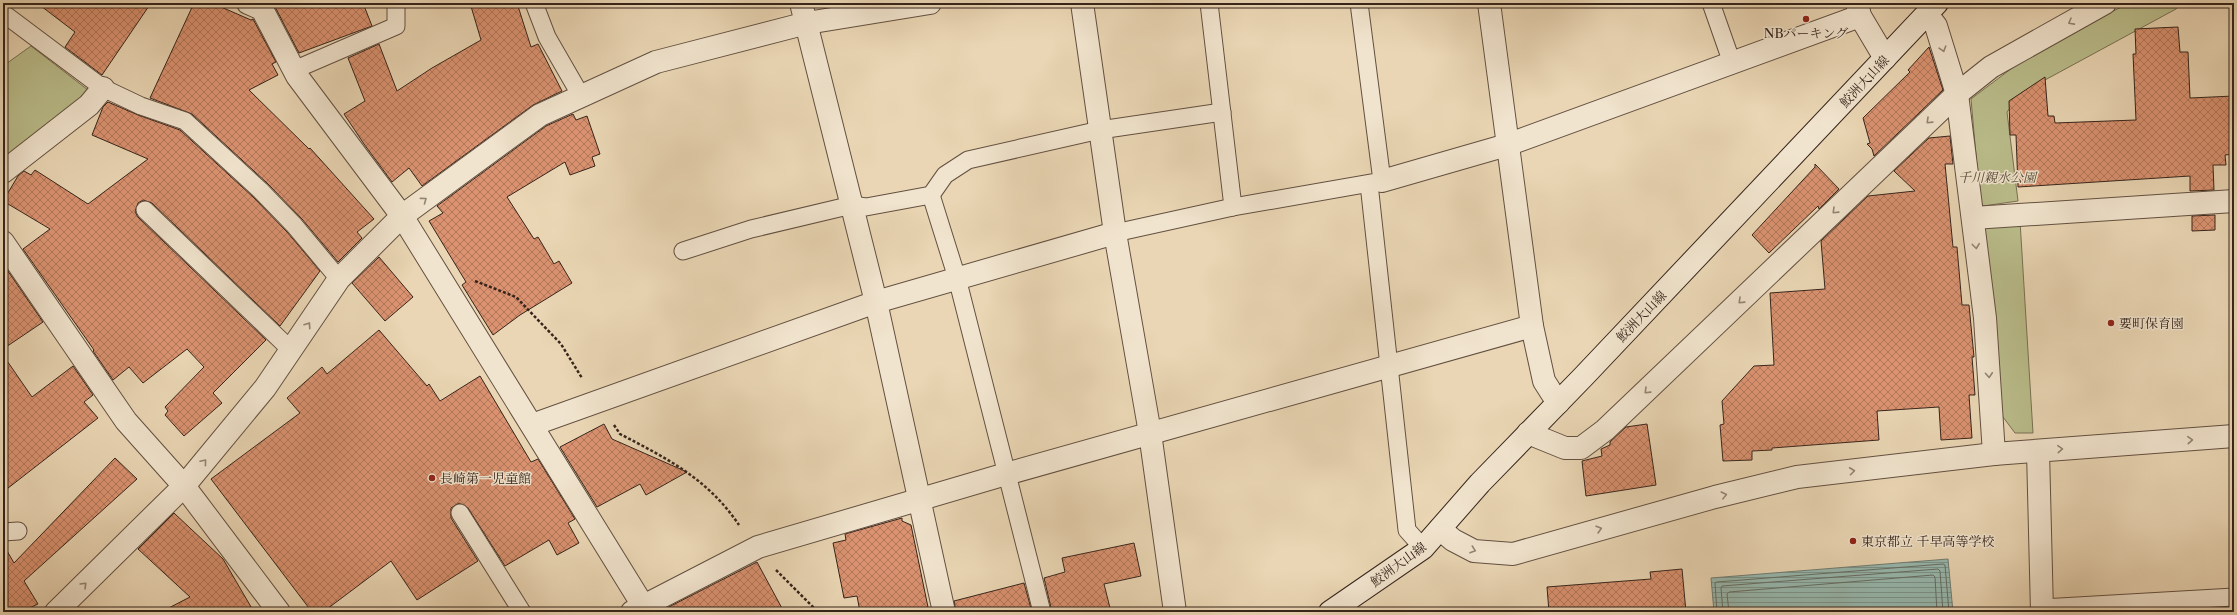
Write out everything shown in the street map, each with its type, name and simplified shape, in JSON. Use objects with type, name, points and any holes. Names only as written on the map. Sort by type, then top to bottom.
[{"type":"street","points":[[248,3],[262,9],[294,70],[402,216],[532,425],[641,610],[754,549],[1006,474],[1532,326]]},
{"type":"street","points":[[801,3],[876,302],[944,612]]},
{"type":"street","points":[[58,612],[184,486],[265,388],[339,279],[402,216],[540,115],[656,62],[807,23],[904,5],[930,3]]},
{"type":"street","points":[[1082,3],[1115,232],[1150,433],[1175,612]]},
{"type":"street","points":[[1489,3],[1532,326],[1544,381],[1558,403]]},
{"type":"street","points":[[1528,433],[1565,448],[1582,448],[1605,430],[1957,94],[1991,67],[2105,3]]},
{"type":"street","points":[[1932,8],[1957,94],[1985,318],[1994,454]]},
{"type":"street","name":"鮫洲大山線","points":[[1330,612],[1423,548],[1480,483],[1558,403],[1932,8]]},
{"type":"street","points":[[1376,183],[1507,145],[1732,63],[1858,10],[1886,58]]},
{"type":"street","points":[[3,172],[89,105],[103,88]]},
{"type":"street","points":[[1973,218],[2234,201]]},
{"type":"street","points":[[532,425],[876,302],[1115,232]]},
{"type":"street","points":[[3,242],[126,421],[184,486],[279,612]]},
{"type":"street","points":[[1440,529],[1453,540],[1474,551],[1514,554],[1715,497],[1798,477],[1994,454],[2234,436]]},
{"type":"street","points":[[2038,451],[2042,610]]},
{"type":"lane","points":[[294,70],[396,26],[396,3]]},
{"type":"lane","points":[[534,3],[546,37],[581,96]]},
{"type":"lane","points":[[1209,3],[1233,207]]},
{"type":"lane","points":[[1359,3],[1376,183],[1390,366],[1407,530],[1423,548]]},
{"type":"lane","points":[[1710,3],[1732,63]]},
{"type":"lane","points":[[3,13],[103,88],[141,106],[185,121],[260,190],[294,226],[339,279]]},
{"type":"lane","points":[[683,251],[751,229],[852,205],[866,207],[931,195],[944,175],[968,160],[1100,130],[1222,112]]},
{"type":"lane","points":[[1115,232],[1233,207],[1376,183]]},
{"type":"lane","points":[[931,195],[957,278],[1042,612]]},
{"type":"lane","points":[[145,210],[291,350]]},
{"type":"lane","points":[[460,513],[522,612]]},
{"type":"lane","points":[[2042,610],[2234,597]]},
{"type":"path","points":[[446,287],[470,279],[516,297],[561,344],[597,403],[620,434],[679,465],[710,489],[726,505],[754,549],[818,612]]},
{"type":"green space","name":"千川親水公園","points":[[2129,3],[2180,3],[2176,9],[2021,93],[2007,112],[2018,201],[1983,206],[1980,200],[1971,99],[2032,53]]},
{"type":"green space","points":[[31,46],[88,90],[76,104],[3,160],[3,66]]},
{"type":"green space","name":"千川親水公園","points":[[2020,221],[2033,433],[2015,433],[1997,409],[1985,225]]},
{"type":"water","points":[[1948,559],[1953,612],[1714,612],[1711,578]]},
{"type":"building","points":[[37,3],[151,3],[102,75],[65,47],[75,32]]},
{"type":"building","points":[[194,3],[212,3],[251,20],[253,19],[276,62],[272,64],[278,75],[249,90],[309,149],[310,148],[374,219],[357,232],[362,238],[338,262],[302,219],[267,183],[192,114],[150,98]]},
{"type":"building","points":[[273,3],[363,3],[372,26],[299,53]]},
{"type":"building","points":[[470,3],[517,3],[531,47],[538,44],[562,91],[533,105],[422,186],[409,168],[392,182],[344,114],[365,101],[348,58],[379,44],[397,91],[432,68],[481,40]]},
{"type":"building","points":[[2178,27],[2180,52],[2188,52],[2190,98],[2234,96],[2234,154],[2225,155],[2226,165],[2213,165],[2214,190],[2190,191],[2190,176],[2018,187],[2016,135],[2010,135],[2009,101],[2045,77],[2048,116],[2054,116],[2055,123],[2136,120],[2133,54],[2136,54],[2135,29]]},
{"type":"building","points":[[1929,47],[1943,90],[1874,156],[1872,149],[1867,144],[1870,143],[1863,118],[1910,72],[1908,70]]},
{"type":"building","points":[[108,102],[138,115],[180,130],[253,197],[287,232],[320,271],[280,326],[152,203],[143,200],[138,203],[135,212],[138,217],[266,340],[213,393],[222,403],[184,436],[165,415],[168,411],[165,407],[204,367],[187,349],[143,383],[129,367],[113,380],[93,351],[94,350],[23,249],[50,229],[3,201],[18,176],[24,171],[31,175],[35,170],[88,204],[148,159],[92,135],[103,107]]},
{"type":"building","points":[[573,114],[576,120],[587,116],[600,154],[592,157],[595,166],[570,175],[565,162],[507,197],[534,239],[538,237],[554,264],[559,261],[572,283],[520,315],[493,335],[462,285],[466,282],[429,221],[443,213],[437,206],[546,126]]},
{"type":"building","points":[[1950,136],[1953,164],[1945,164],[1953,247],[1957,247],[1962,305],[1969,305],[1974,357],[1972,357],[1975,395],[1969,395],[1972,438],[1941,440],[1939,407],[1877,411],[1879,440],[1772,448],[1772,450],[1752,451],[1752,460],[1723,461],[1720,425],[1724,424],[1722,401],[1754,366],[1774,365],[1770,293],[1825,289],[1821,241],[1868,196],[1915,191],[1894,171],[1929,138]]},
{"type":"building","points":[[1815,164],[1839,189],[1819,209],[1818,206],[1769,253],[1752,235],[1815,167]]},
{"type":"building","points":[[2215,215],[2215,230],[2192,231],[2192,216]]},
{"type":"building","points":[[379,257],[413,297],[385,321],[352,283]]},
{"type":"building","points":[[3,264],[43,322],[3,349]]},
{"type":"building","points":[[379,330],[427,386],[429,384],[440,401],[480,376],[531,462],[538,459],[575,519],[568,523],[579,543],[557,555],[549,540],[505,566],[468,508],[459,503],[451,508],[451,518],[478,561],[417,600],[391,561],[323,612],[312,612],[211,479],[300,413],[287,398],[322,367],[327,374]]},
{"type":"building","points":[[3,355],[32,397],[73,366],[93,395],[84,402],[98,418],[3,492]]},
{"type":"building","points":[[604,424],[612,439],[687,472],[646,495],[640,484],[597,507],[560,447]]},
{"type":"building","points":[[1647,424],[1656,485],[1586,496],[1582,461],[1602,456],[1601,449],[1610,445],[1610,442],[1626,427]]},
{"type":"building","points":[[115,458],[137,479],[24,581],[38,604],[21,612],[3,612],[3,544],[14,563]]},
{"type":"building","points":[[174,513],[223,559],[254,612],[161,612],[190,597],[138,549]]},
{"type":"building","points":[[902,518],[902,521],[911,525],[929,612],[860,612],[857,596],[844,598],[833,543],[846,540],[845,534]]},
{"type":"building","points":[[1134,543],[1141,576],[1104,584],[1111,612],[1052,612],[1044,578],[1065,572],[1062,558]]},
{"type":"building","points":[[757,562],[784,612],[659,612]]},
{"type":"building","points":[[1682,569],[1686,612],[1549,612],[1547,587],[1651,579],[1650,572]]},
{"type":"building","points":[[1024,583],[1032,612],[956,612],[954,601]]},
{"type":"place","name":"NBパーキング","points":[[1806,19]]},
{"type":"place","name":"要町保育園","points":[[2111,323]]},
{"type":"place","name":"長崎第一児童館","points":[[432,478]]},
{"type":"place","name":"東京都立 千早高等学校","points":[[1853,541]]}]
